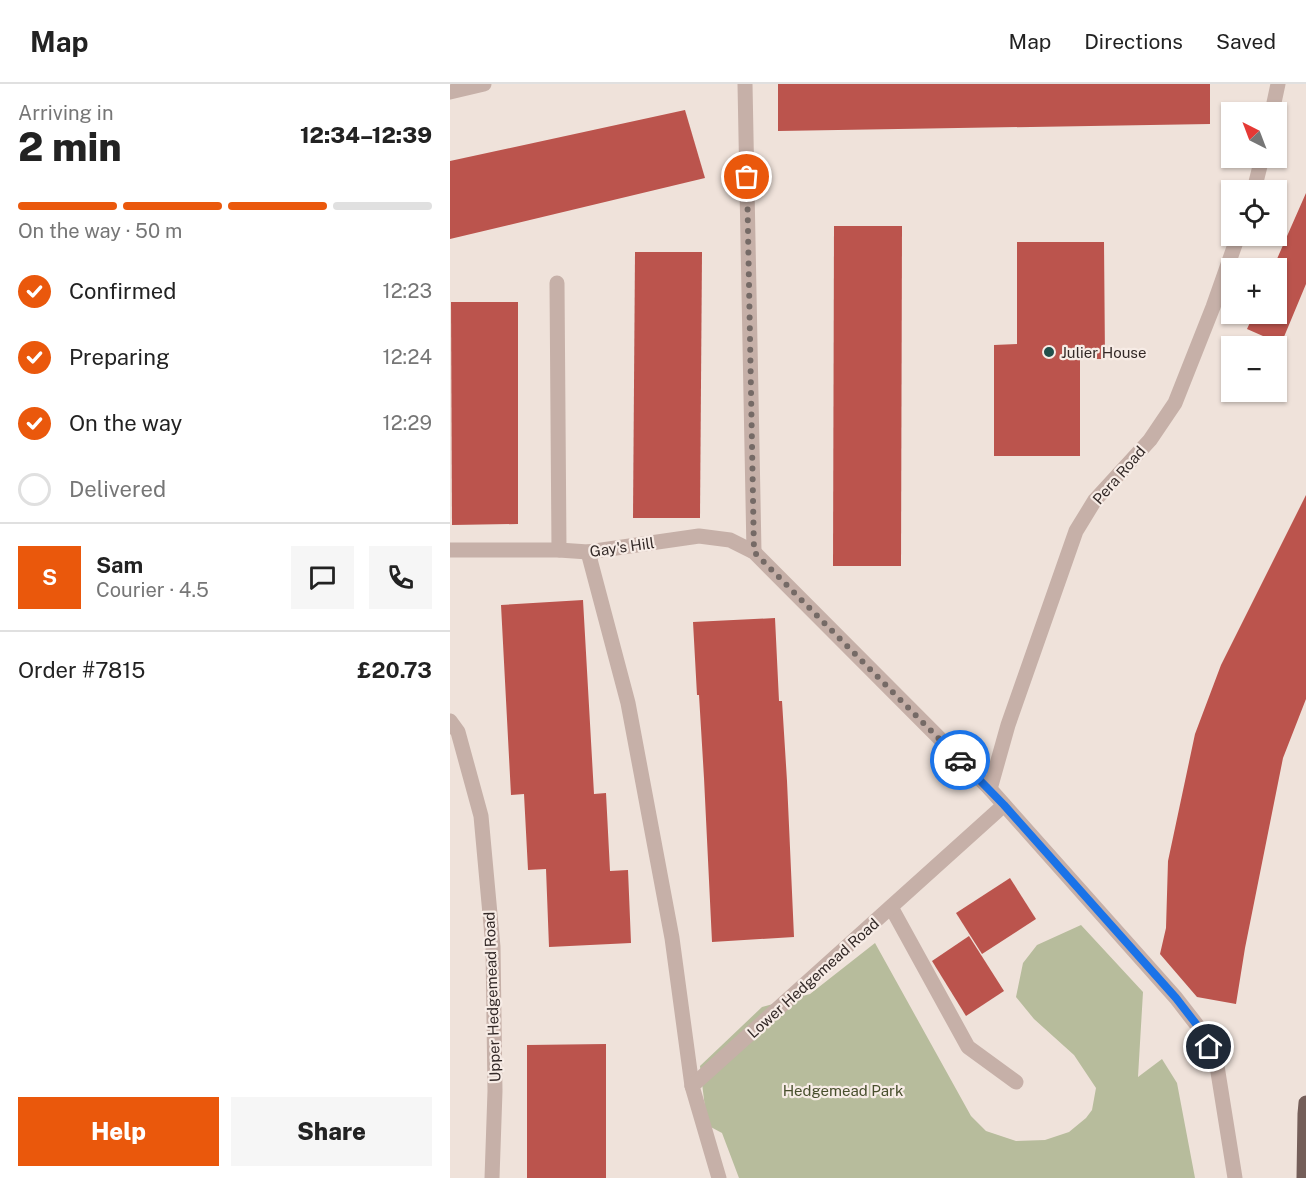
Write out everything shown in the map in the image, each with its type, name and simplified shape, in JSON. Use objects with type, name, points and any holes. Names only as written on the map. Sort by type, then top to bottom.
[{"type":"main road","points":[[1304,1178],[1306,1103]]},
{"type":"street","points":[[450,92],[484,84]]},
{"type":"street","points":[[745,84],[754,552],[990,789],[1176,998],[1200,1029],[1217,1066],[1236,1178]]},
{"type":"street","points":[[1274,102],[1278,84]]},
{"type":"street","name":"Pera Road","points":[[990,789],[1008,725],[1076,531],[1095,500],[1150,440],[1175,403],[1234,246]]},
{"type":"street","points":[[557,283],[559,550]]},
{"type":"street","name":"Gay's Hill","points":[[450,550],[588,552],[699,536],[730,540],[754,552]]},
{"type":"street","points":[[588,552],[628,703],[672,938],[692,1086],[719,1178]]},
{"type":"street","name":"Upper Hedgemead Road","points":[[450,721],[458,732],[481,816],[493,947],[495,1091],[492,1178]]},
{"type":"street","name":"Lower Hedgemead Road","points":[[692,1086],[1004,805]]},
{"type":"street","points":[[891,907],[968,1047],[1016,1082]]},
{"type":"green space","name":"Hedgemead Park","points":[[1081,925],[1143,992],[1138,1077],[1162,1059],[1177,1083],[1195,1178],[739,1178],[722,1133],[707,1125],[700,1066],[762,1007],[810,994],[875,943],[971,1116],[986,1131],[1016,1141],[1045,1140],[1069,1132],[1092,1110],[1096,1088],[1074,1055],[1034,1019],[1016,997],[1023,963],[1037,945]]},
{"type":"building","points":[[778,84],[1210,84],[1210,124],[778,131]]},
{"type":"building","points":[[685,110],[705,178],[450,239],[450,161]]},
{"type":"building","points":[[1306,193],[1306,284],[1284,336],[1263,336],[1247,329],[1249,324],[1287,324],[1287,258],[1277,258],[1283,246],[1287,246],[1287,236]]},
{"type":"building","points":[[834,226],[902,226],[901,566],[833,566]]},
{"type":"building","name":"Julier House","points":[[1017,242],[1104,242],[1105,359],[1080,359],[1080,456],[994,456],[994,345],[1017,344]]},
{"type":"building","points":[[635,252],[702,252],[700,518],[633,518]]},
{"type":"building","points":[[451,302],[518,302],[518,524],[452,525]]},
{"type":"building","points":[[1306,495],[1306,699],[1283,758],[1236,1004],[1197,997],[1160,954],[1166,928],[1168,861],[1195,734],[1221,665]]},
{"type":"building","points":[[583,600],[594,794],[606,793],[610,871],[628,870],[631,943],[549,947],[546,869],[528,870],[524,794],[511,795],[501,605]]},
{"type":"building","points":[[775,618],[779,701],[782,701],[787,781],[794,937],[712,942],[693,622]]},
{"type":"building","points":[[1010,878],[1036,919],[982,954],[956,913]]},
{"type":"building","points":[[969,936],[1004,991],[966,1016],[932,961]]},
{"type":"building","points":[[606,1044],[606,1178],[527,1178],[527,1045]]},
{"type":"way so far","points":[[747,177],[754,552],[960,760]]},
{"type":"place","name":"Julier House","points":[[1049,352]]},
{"type":"route","points":[[960,760],[990,789],[1176,998],[1200,1029],[1209,1047]]}]
